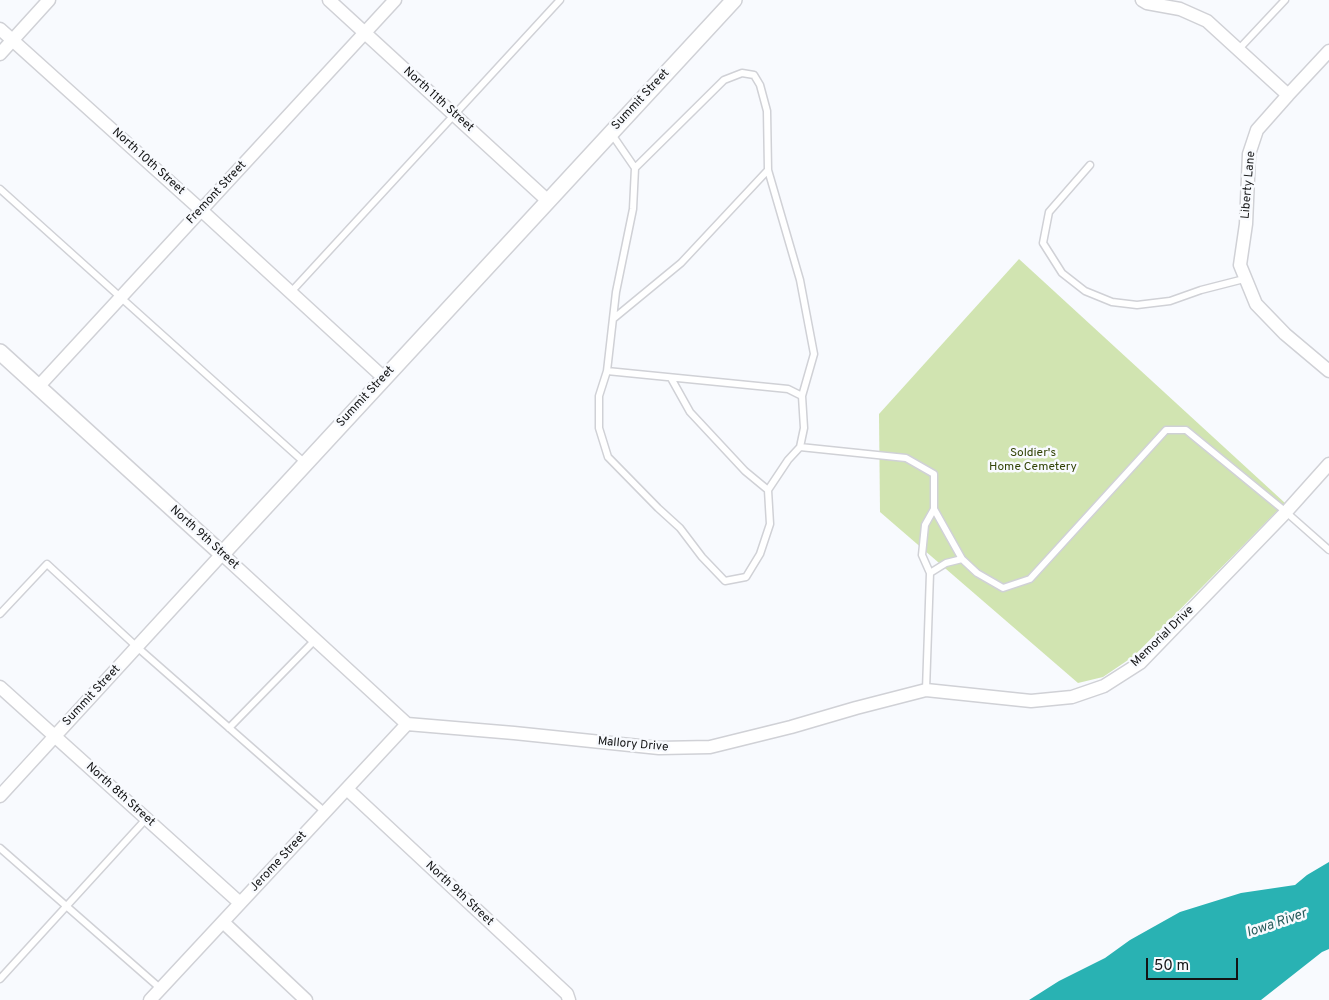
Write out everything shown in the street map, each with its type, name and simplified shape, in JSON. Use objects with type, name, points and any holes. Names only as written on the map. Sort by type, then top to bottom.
[{"type":"street","points":[[0,54],[49,0]]},
{"type":"street","name":"North 11th Street","points":[[328,0],[547,200]]},
{"type":"street","name":"Fremont Street","points":[[38,387],[395,0]]},
{"type":"street","name":"Summit Street","points":[[0,796],[547,200],[734,0]]},
{"type":"street","points":[[1142,0],[1147,3],[1180,9],[1206,21],[1288,95]]},
{"type":"street","name":"North 10th Street","points":[[0,29],[384,378]]},
{"type":"street","name":"Liberty Lane","points":[[1326,59],[1288,95],[1257,130],[1249,154],[1246,224],[1240,266],[1256,304],[1285,334],[1329,371]]},
{"type":"street","name":"North 9th Street","points":[[0,352],[407,724]]},
{"type":"street","name":"Memorial Drive","points":[[856,708],[926,690],[1031,701],[1072,696],[1104,686],[1140,663],[1328,468]]},
{"type":"street","name":"North 8th Street","points":[[0,687],[240,903]]},
{"type":"street","name":"Mallory Drive","points":[[407,724],[659,748],[710,747],[792,727],[856,708]]},
{"type":"street","name":"Jerome Street","points":[[150,1000],[407,724]]},
{"type":"street","name":"North 9th Street","points":[[346,789],[567,994],[569,1000]]},
{"type":"street","points":[[223,922],[306,1000]]},
{"type":"lane","points":[[291,292],[560,0]]},
{"type":"lane","points":[[1238,50],[1284,0]]},
{"type":"lane","points":[[610,132],[636,168],[633,209],[616,292],[607,371],[599,396],[599,428],[608,457],[680,528],[724,581],[746,576],[760,554],[770,524],[768,490],[788,460],[800,447],[804,428],[802,396],[814,354],[800,280],[768,170],[767,112],[760,85],[754,75],[742,73],[724,80],[636,168]]},
{"type":"lane","points":[[1090,165],[1049,212],[1043,243],[1062,273],[1085,291],[1112,302],[1137,305],[1170,301],[1201,290],[1244,279]]},
{"type":"lane","points":[[613,320],[681,263],[768,170]]},
{"type":"lane","points":[[0,189],[306,463]]},
{"type":"lane","points":[[607,371],[788,389],[802,396]]},
{"type":"lane","points":[[671,378],[690,412],[745,471],[768,490]]},
{"type":"lane","points":[[800,447],[906,458],[934,474],[934,509],[962,559],[976,572],[1003,588],[1030,578],[1166,430],[1186,430],[1329,550]]},
{"type":"lane","points":[[926,690],[930,573],[922,555],[925,525],[934,509]]},
{"type":"lane","points":[[930,573],[946,563],[962,559]]},
{"type":"lane","points":[[0,614],[46,564],[325,812]]},
{"type":"lane","points":[[229,728],[315,640]]},
{"type":"lane","points":[[0,979],[146,818]]},
{"type":"lane","points":[[0,848],[161,988]]},
{"type":"green space","name":"Soldier's Home Cemetery","points":[[1019,259],[1285,503],[1134,656],[1103,677],[1078,683],[880,512],[879,414]]},
{"type":"water","name":"Iowa River","points":[[1329,862],[1329,949],[1322,952],[1261,1000],[1029,1000],[1059,981],[1105,958],[1130,940],[1180,912],[1241,893],[1295,885],[1307,875]]}]
